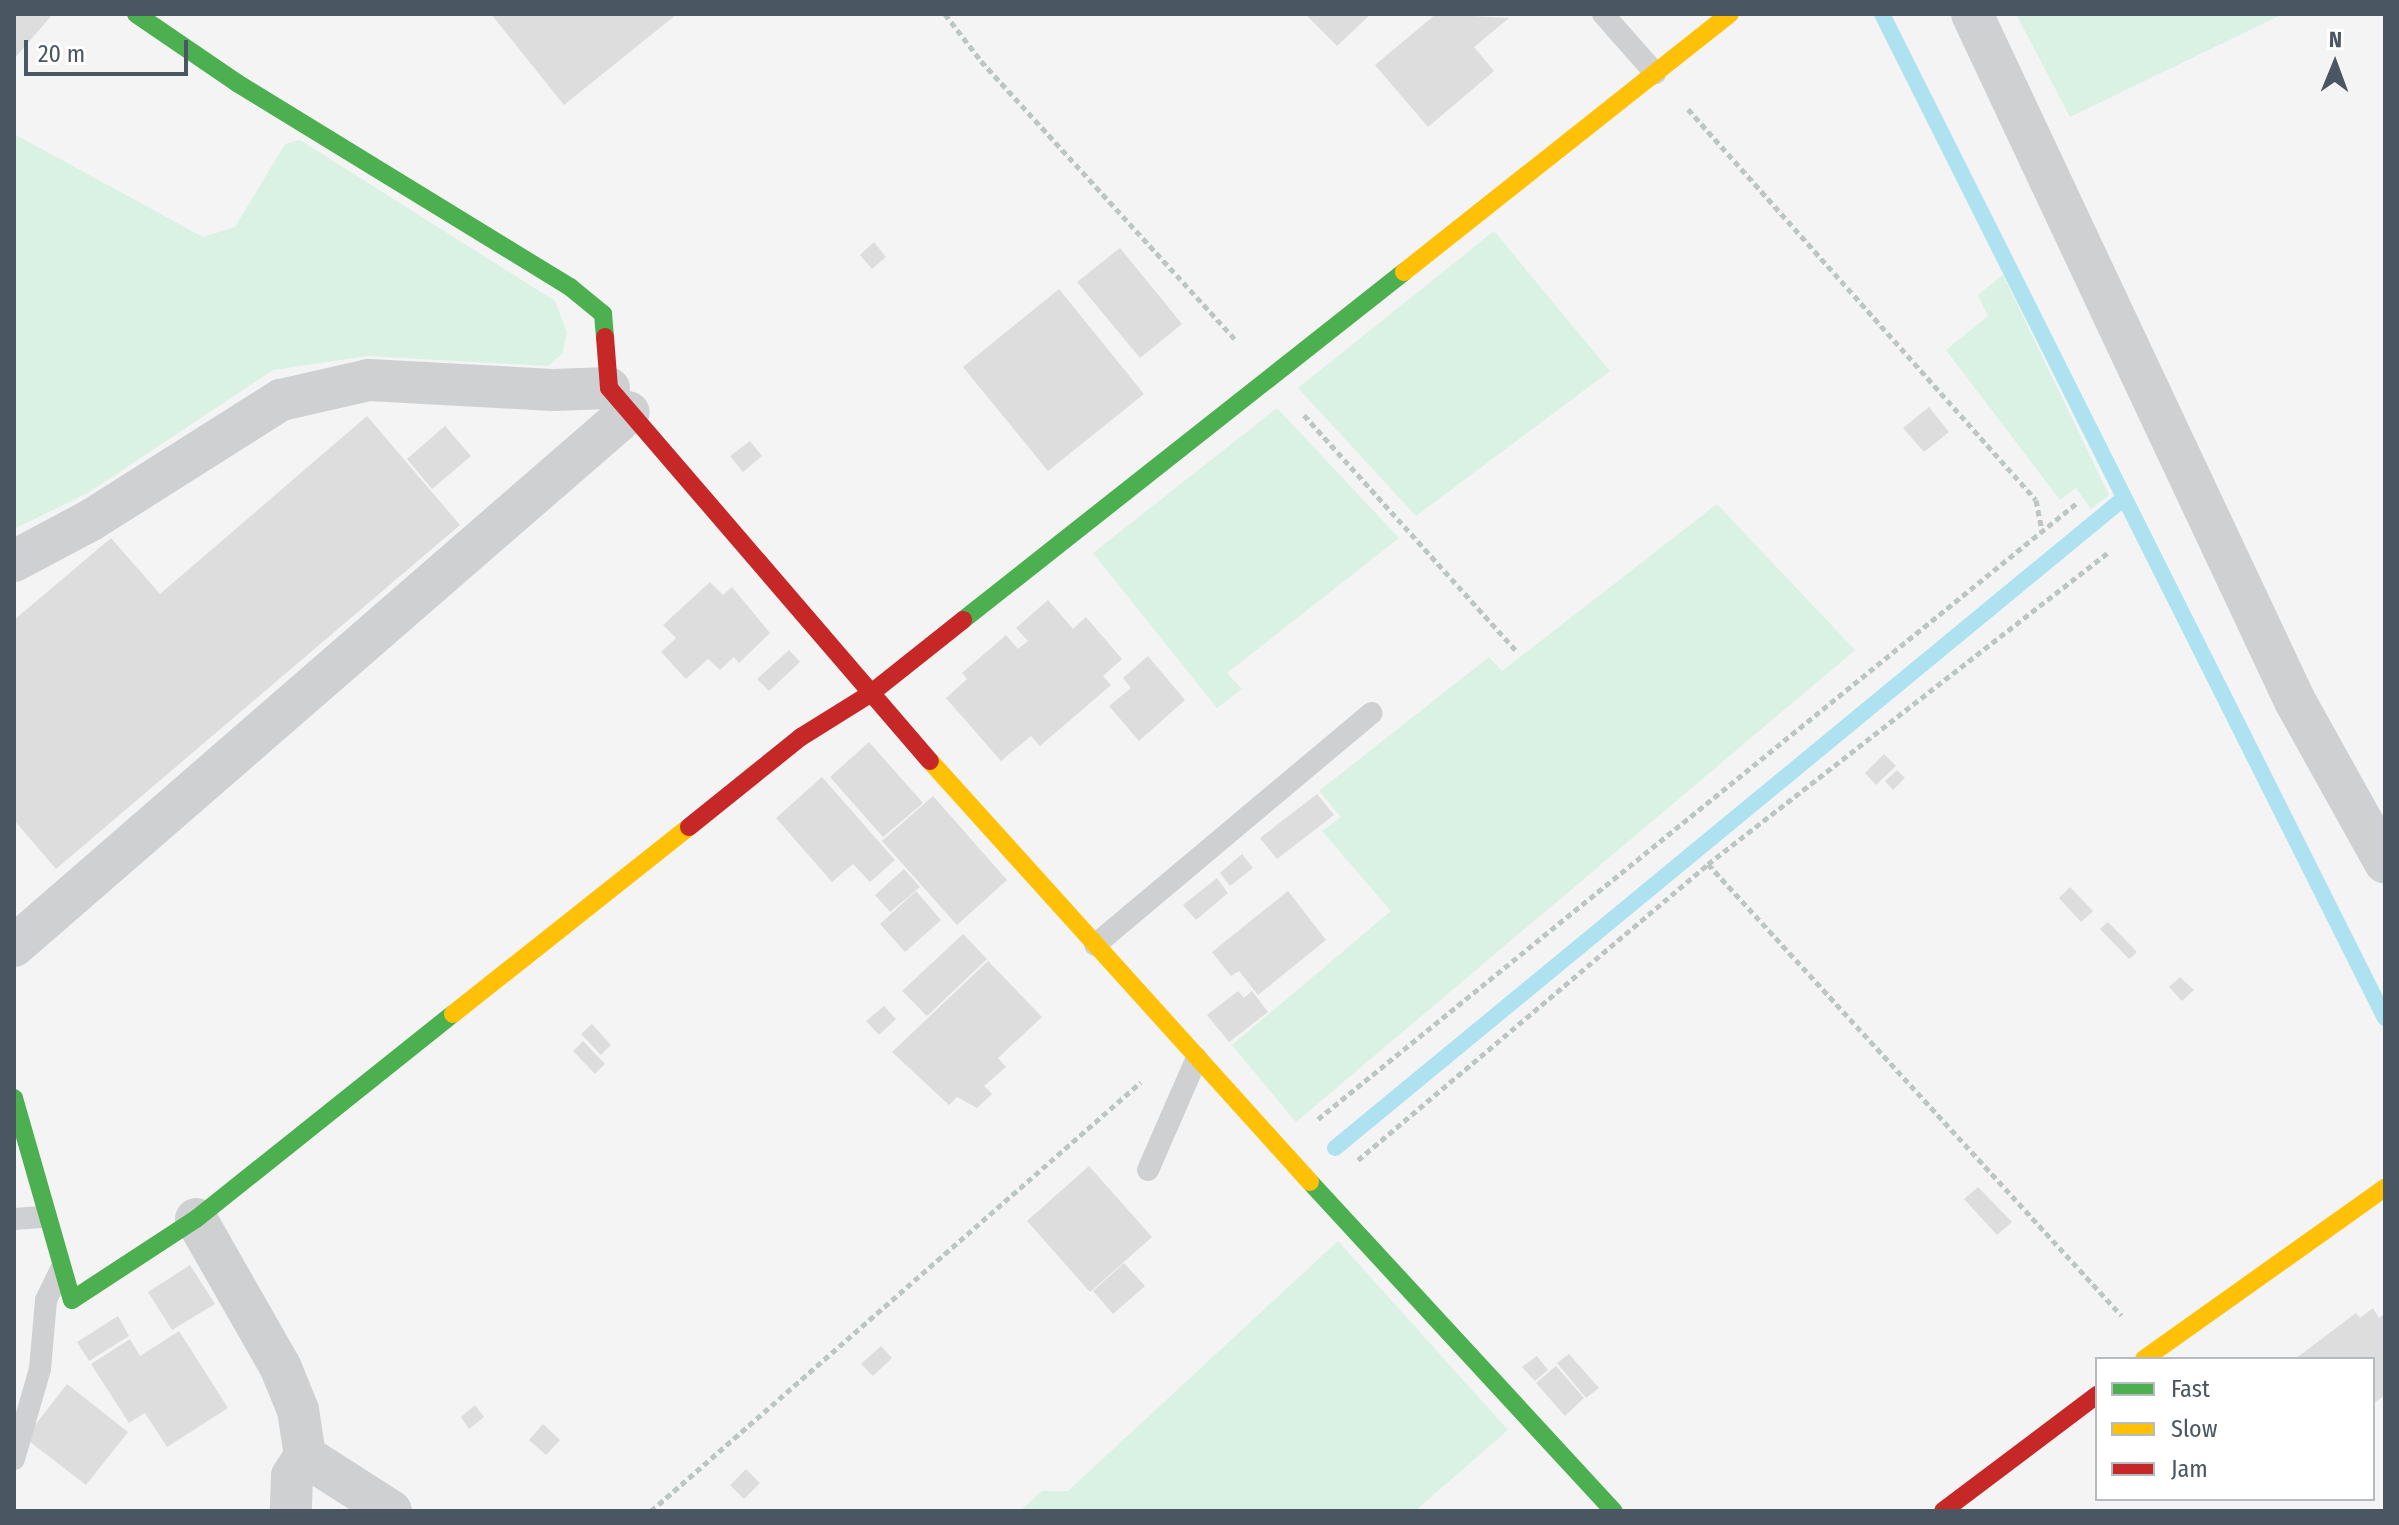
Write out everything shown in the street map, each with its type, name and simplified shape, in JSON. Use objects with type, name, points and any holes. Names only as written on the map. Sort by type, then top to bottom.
[{"type":"street","points":[[136,14],[237,83],[570,287],[603,314],[619,400],[870,694],[1190,1051],[1614,1511]]},
{"type":"street","points":[[14,1098],[72,1300],[196,1219],[801,737],[870,694],[1730,14]]},
{"type":"street","points":[[1972,14],[2295,701],[2385,863]]},
{"type":"street","points":[[14,561],[91,520],[281,400],[369,380],[553,390],[619,400]]},
{"type":"street","points":[[14,946],[619,400]]},
{"type":"street","points":[[2149,1355],[2385,1188]]},
{"type":"street","points":[[196,1219],[280,1366],[298,1410],[305,1456],[292,1476],[291,1511]]},
{"type":"street","points":[[1943,1511],[2095,1397]]},
{"type":"street","points":[[305,1456],[391,1511]]},
{"type":"lane","points":[[1603,14],[1655,73]]},
{"type":"lane","points":[[1095,945],[1371,713]]},
{"type":"lane","points":[[1148,1170],[1190,1051]]},
{"type":"lane","points":[[14,1219],[46,1217]]},
{"type":"lane","points":[[14,1459],[40,1369],[46,1300],[62,1267]]},
{"type":"path","points":[[945,14],[981,61],[1518,653]]},
{"type":"path","points":[[1655,73],[2036,500],[2042,532]]},
{"type":"path","points":[[1280,1149],[2078,502]]},
{"type":"path","points":[[1320,1192],[1708,864],[2110,551]]},
{"type":"path","points":[[1708,864],[2149,1355]]},
{"type":"path","points":[[651,1511],[1190,1051]]},
{"type":"green space","points":[[2016,14],[2283,14],[2070,117]]},
{"type":"green space","points":[[14,134],[203,237],[235,227],[285,144],[300,140],[555,301],[567,333],[562,354],[548,366],[367,356],[273,370],[88,493],[14,529]]},
{"type":"green space","points":[[1494,231],[1610,371],[1416,516],[1298,388]]},
{"type":"green space","points":[[2003,275],[2109,495],[2091,509],[2076,488],[2060,500],[1946,350],[1988,316],[1978,295]]},
{"type":"green space","points":[[1277,408],[1399,538],[1227,673],[1242,689],[1217,708],[1093,553]]},
{"type":"green space","points":[[1717,504],[1855,650],[1296,1122],[1232,1045],[1391,911],[1322,831],[1341,817],[1319,791],[1489,657],[1502,671]]},
{"type":"green space","points":[[1338,1241],[1508,1430],[1415,1511],[1020,1511],[1042,1491],[1068,1491]]},
{"type":"building","points":[[14,14],[53,14],[14,59]]},
{"type":"building","points":[[491,14],[677,14],[564,105]]},
{"type":"building","points":[[1305,14],[1371,14],[1337,46]]},
{"type":"building","points":[[1436,14],[1509,18],[1474,47],[1494,71],[1428,127],[1375,65]]},
{"type":"building","points":[[874,242],[886,257],[872,269],[860,255]]},
{"type":"building","points":[[1120,248],[1182,324],[1140,358],[1077,282]]},
{"type":"building","points":[[1059,289],[1144,394],[1048,471],[963,367]]},
{"type":"building","points":[[1929,407],[1949,432],[1924,452],[1903,428]]},
{"type":"building","points":[[367,416],[460,525],[56,869],[14,820],[14,620],[111,538],[160,594]]},
{"type":"building","points":[[445,426],[471,456],[432,489],[407,459]]},
{"type":"building","points":[[750,441],[762,456],[743,472],[730,456]]},
{"type":"building","points":[[710,582],[723,595],[732,587],[770,633],[739,663],[734,657],[720,670],[708,659],[686,679],[661,652],[676,638],[663,625]]},
{"type":"building","points":[[1048,600],[1073,629],[1086,617],[1122,659],[1103,676],[1111,685],[1040,746],[1031,736],[1001,761],[946,698],[967,679],[962,673],[1006,635],[1018,649],[1028,641],[1016,628]]},
{"type":"building","points":[[789,650],[800,662],[769,691],[757,679]]},
{"type":"building","points":[[1148,656],[1185,700],[1139,741],[1109,706],[1131,688],[1123,678]]},
{"type":"building","points":[[869,742],[923,803],[883,837],[830,777]]},
{"type":"building","points":[[1884,754],[1896,766],[1876,785],[1865,773]]},
{"type":"building","points":[[1897,770],[1905,778],[1893,790],[1885,781]]},
{"type":"building","points":[[822,777],[895,860],[870,882],[853,864],[832,882],[776,818]]},
{"type":"building","points":[[1317,794],[1334,815],[1277,859],[1260,838]]},
{"type":"building","points":[[933,796],[1007,880],[957,925],[882,841]]},
{"type":"building","points":[[1242,854],[1253,868],[1230,886],[1220,873]]},
{"type":"building","points":[[904,869],[920,887],[890,912],[875,895]]},
{"type":"building","points":[[1217,878],[1228,893],[1196,920],[1183,905]]},
{"type":"building","points":[[2070,887],[2093,911],[2081,922],[2059,898]]},
{"type":"building","points":[[916,891],[941,920],[905,952],[880,924]]},
{"type":"building","points":[[1288,891],[1326,940],[1258,995],[1239,971],[1231,976],[1212,952]]},
{"type":"building","points":[[2108,922],[2137,952],[2129,959],[2100,929]]},
{"type":"building","points":[[963,934],[987,959],[927,1016],[902,991]]},
{"type":"building","points":[[988,961],[1042,1017],[998,1058],[1006,1067],[984,1086],[992,1094],[977,1108],[957,1097],[949,1105],[892,1052]]},
{"type":"building","points":[[2180,977],[2194,990],[2182,1001],[2169,987]]},
{"type":"building","points":[[1238,991],[1244,998],[1252,991],[1268,1012],[1229,1042],[1207,1015]]},
{"type":"building","points":[[884,1006],[896,1019],[879,1035],[866,1021]]},
{"type":"building","points":[[592,1024],[611,1045],[601,1055],[581,1034]]},
{"type":"building","points":[[583,1041],[605,1064],[595,1074],[573,1051]]},
{"type":"building","points":[[1089,1166],[1152,1237],[1090,1292],[1027,1221]]},
{"type":"building","points":[[1978,1187],[2012,1222],[1997,1235],[1964,1199]]},
{"type":"building","points":[[1124,1263],[1145,1286],[1113,1314],[1093,1291]]},
{"type":"building","points":[[190,1265],[215,1304],[172,1330],[148,1292]]},
{"type":"building","points":[[2373,1308],[2379,1318],[2385,1313],[2385,1395],[2375,1402],[2375,1357],[2298,1357],[2356,1313],[2360,1318]]},
{"type":"building","points":[[118,1316],[129,1336],[89,1361],[77,1342]]},
{"type":"building","points":[[179,1331],[228,1408],[167,1447],[145,1413],[129,1423],[91,1364],[130,1339],[140,1356]]},
{"type":"building","points":[[881,1346],[892,1358],[873,1376],[861,1364]]},
{"type":"building","points":[[1569,1354],[1599,1388],[1586,1398],[1557,1363]]},
{"type":"building","points":[[1537,1356],[1548,1370],[1535,1381],[1522,1367]]},
{"type":"building","points":[[1556,1366],[1584,1398],[1565,1416],[1536,1383]]},
{"type":"building","points":[[67,1384],[128,1432],[86,1485],[25,1438]]},
{"type":"building","points":[[475,1405],[484,1417],[469,1429],[461,1417]]},
{"type":"building","points":[[543,1424],[560,1440],[546,1455],[529,1440]]},
{"type":"building","points":[[746,1469],[760,1483],[744,1499],[730,1485]]},
{"type":"waterway","points":[[1882,14],[2385,1018]]},
{"type":"waterway","points":[[1335,1148],[2124,498]]},
{"type":"traffic: fast","points":[[136,14],[237,83],[570,287],[603,314],[605,337]]},
{"type":"traffic: fast","points":[[963,620],[1404,272]]},
{"type":"traffic: fast","points":[[14,1098],[72,1300],[196,1219],[453,1014]]},
{"type":"traffic: fast","points":[[1310,1182],[1614,1511]]},
{"type":"traffic: slow","points":[[1404,272],[1730,14]]},
{"type":"traffic: slow","points":[[930,761],[1310,1182]]},
{"type":"traffic: slow","points":[[453,1014],[689,827]]},
{"type":"traffic: slow","points":[[2147,1357],[2385,1188]]},
{"type":"traffic: jam","points":[[605,337],[609,388],[930,761]]},
{"type":"traffic: jam","points":[[689,827],[801,737],[870,694],[963,620]]},
{"type":"traffic: jam","points":[[1943,1511],[2095,1397]]}]
